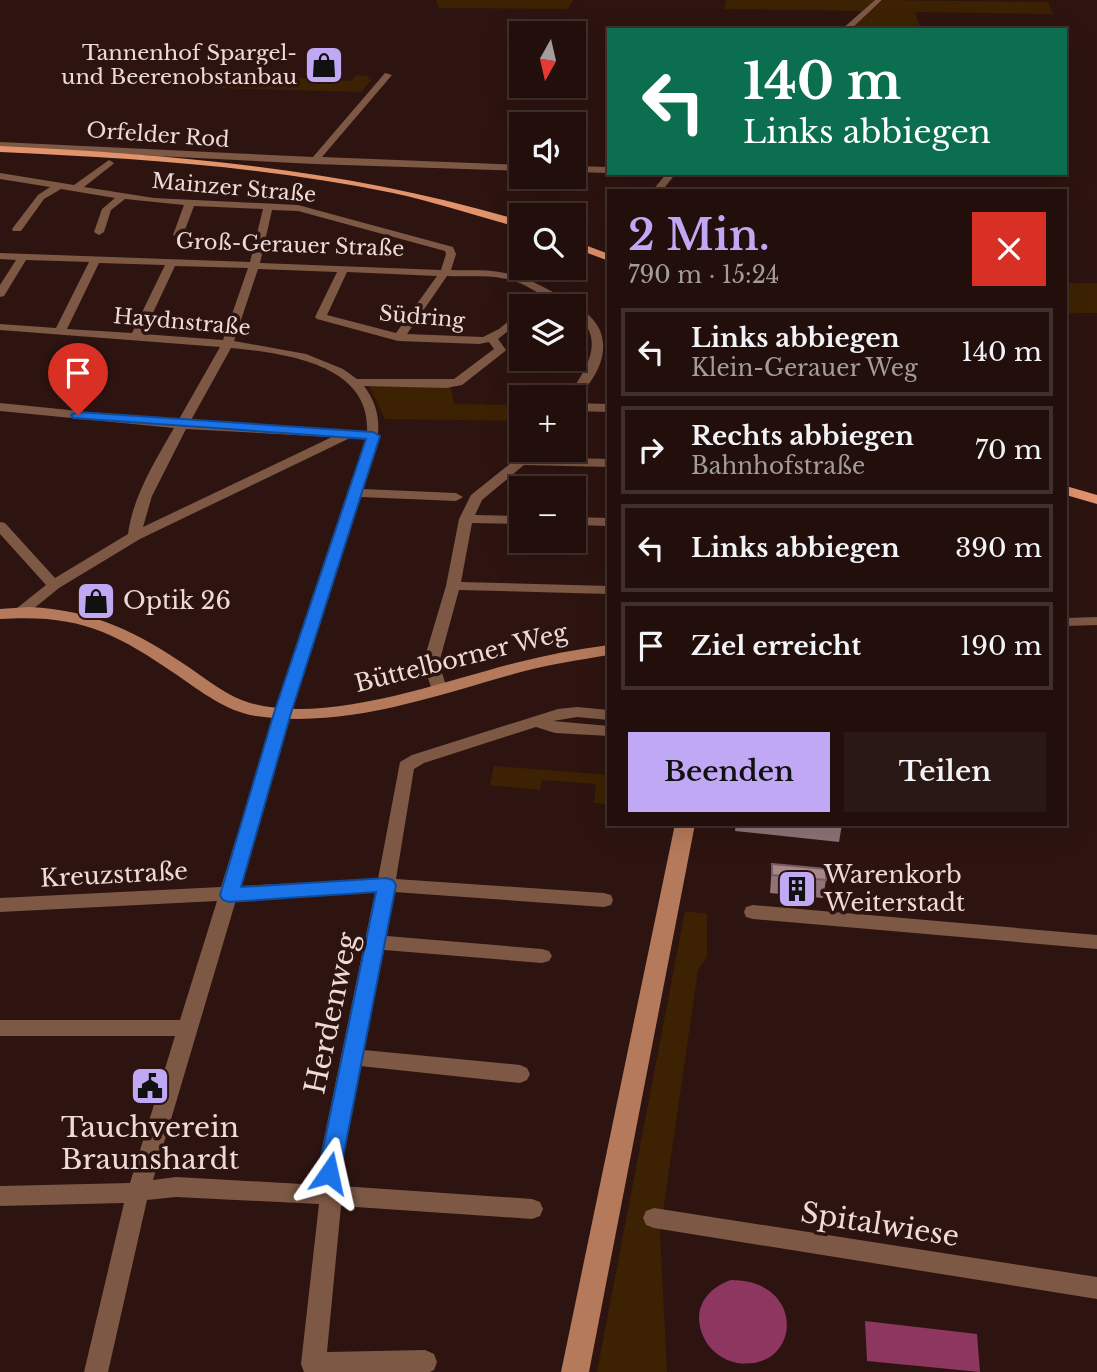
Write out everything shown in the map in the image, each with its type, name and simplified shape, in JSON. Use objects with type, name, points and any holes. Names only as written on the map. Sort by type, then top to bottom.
[{"type":"main road","points":[[0,147],[276,169],[400,192],[509,221]]},
{"type":"main road","points":[[586,249],[607,257]]},
{"type":"main road","points":[[1067,490],[1097,500]]},
{"type":"street","points":[[847,28],[879,0]]},
{"type":"street","points":[[314,161],[388,75]]},
{"type":"street","name":"Orfelder Rod","points":[[0,147],[132,149],[314,161],[509,168]]},
{"type":"street","points":[[76,188],[109,163]]},
{"type":"street","points":[[586,169],[607,170]]},
{"type":"street","points":[[659,189],[670,175]]},
{"type":"street","name":"Mainzer Straße","points":[[0,176],[121,197],[189,205],[268,207],[317,212],[449,249],[451,254],[445,272]]},
{"type":"street","points":[[17,229],[41,197],[60,185]]},
{"type":"street","points":[[99,232],[107,209],[121,197]]},
{"type":"street","points":[[177,235],[189,205]]},
{"type":"street","points":[[135,536],[134,524],[160,465],[228,344],[254,265],[268,207]]},
{"type":"street","name":"Groß-Gerauer Straße","points":[[0,256],[502,275],[519,279],[548,294]]},
{"type":"street","points":[[0,294],[23,257]]},
{"type":"street","points":[[60,332],[95,260]]},
{"type":"street","points":[[136,337],[172,262]]},
{"type":"street","name":"Südring","points":[[344,268],[321,317],[398,338],[492,339],[509,327]]},
{"type":"street","points":[[398,338],[445,272]]},
{"type":"street","points":[[539,294],[542,291]]},
{"type":"street","name":"Groß-Gerauer Straße","points":[[586,316],[595,328],[595,363]]},
{"type":"street","name":"Haydnstraße","points":[[0,327],[228,344],[297,354],[341,372],[354,382],[446,384]]},
{"type":"street","name":"Südring","points":[[446,384],[457,382],[500,350],[492,339]]},
{"type":"street","points":[[581,385],[595,363],[607,363]]},
{"type":"street","points":[[96,1372],[138,1192],[282,713],[373,436],[375,422],[368,401],[354,382]]},
{"type":"street","points":[[0,407],[184,425],[373,436]]},
{"type":"street","points":[[586,407],[607,408]]},
{"type":"street","points":[[22,611],[54,585],[135,536],[346,435]]},
{"type":"street","points":[[586,461],[607,463]]},
{"type":"street","points":[[439,689],[431,663],[453,586],[466,519],[476,498],[520,462]]},
{"type":"street","points":[[355,493],[456,497]]},
{"type":"street","points":[[466,519],[509,520]]},
{"type":"street","points":[[586,521],[607,522]]},
{"type":"street","points":[[0,526],[54,585]]},
{"type":"street","points":[[453,586],[607,590]]},
{"type":"street","name":"Büttelborner Weg","points":[[0,614],[22,611],[52,612],[88,618],[141,642],[236,704],[282,713],[357,711],[522,664],[557,656],[607,650]]},
{"type":"street","points":[[1067,622],[1097,621]]},
{"type":"street","points":[[536,721],[568,712],[607,715]]},
{"type":"street","points":[[536,721],[555,728],[607,732]]},
{"type":"street","name":"Herdenweg","points":[[425,1362],[313,1364],[330,1219],[330,1163],[376,942],[404,774],[408,764],[536,721]]},
{"type":"street","points":[[575,1372],[685,826]]},
{"type":"street","name":"Kreuzstraße","points":[[0,905],[387,885],[604,900]]},
{"type":"street","points":[[753,912],[1097,942]]},
{"type":"street","points":[[376,942],[542,956]]},
{"type":"street","points":[[0,1028],[188,1028]]},
{"type":"street","points":[[352,1057],[520,1074]]},
{"type":"street","points":[[0,1196],[138,1192],[176,1188],[532,1209]]},
{"type":"street","name":"Spitalwiese","points":[[654,1218],[1097,1288]]},
{"type":"shaded area","points":[[436,0],[573,0],[568,9],[439,8]]},
{"type":"shaded area","points":[[726,0],[875,0],[862,11],[724,9]]},
{"type":"shaded area","points":[[883,0],[1048,2],[1053,14],[915,12],[920,28],[850,28]]},
{"type":"shaded area","points":[[227,73],[351,81],[356,75],[369,76],[368,79],[372,79],[361,92],[215,88]]},
{"type":"shaded area","points":[[1067,283],[1097,283],[1097,313],[1067,313]]},
{"type":"shaded area","points":[[369,386],[451,387],[454,404],[509,405],[509,421],[385,419]]},
{"type":"shaded area","points":[[494,766],[607,775],[607,804],[594,803],[596,784],[542,780],[540,790],[490,785]]},
{"type":"shaded area","points":[[685,911],[707,914],[707,957],[698,970],[660,1233],[667,1372],[597,1372]]},
{"type":"shaded area","points":[[731,1280],[756,1284],[773,1294],[784,1309],[787,1325],[784,1341],[774,1354],[758,1362],[737,1363],[727,1360],[713,1351],[700,1328],[703,1302],[714,1289]]},
{"type":"shaded area","points":[[865,1321],[977,1334],[980,1372],[867,1361]]},
{"type":"building","points":[[772,864],[826,869],[826,880],[772,875]]},
{"type":"place","name":"Tannenhof Spargel- und Beerenobstanbau","points":[[324,65]]},
{"type":"place","name":"Optik 26","points":[[96,601]]},
{"type":"place","name":"Warenkorb Weiterstadt","points":[[797,889]]},
{"type":"place","name":"Tauchverein Braunshardt","points":[[150,1086]]},
{"type":"route","points":[[78,415],[184,425],[373,436],[282,713],[229,895],[387,885],[329,1173]]}]
